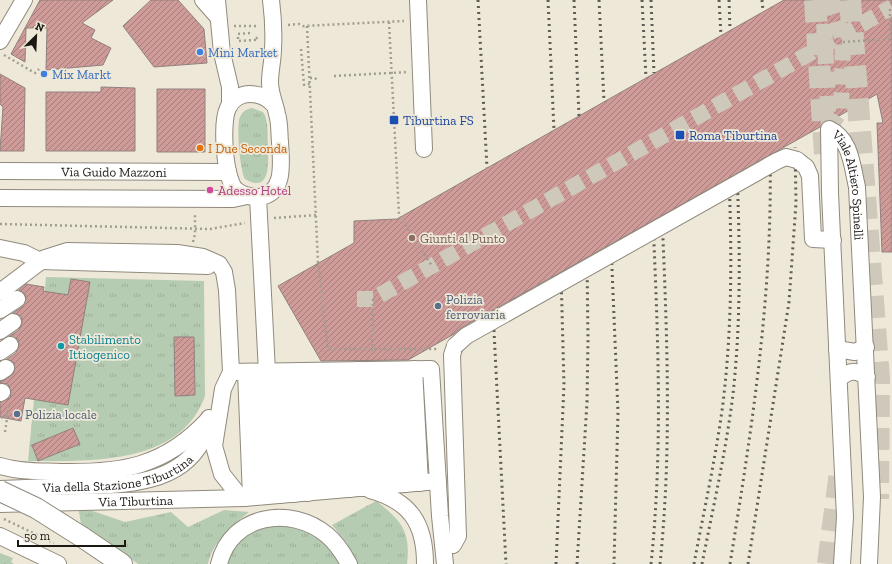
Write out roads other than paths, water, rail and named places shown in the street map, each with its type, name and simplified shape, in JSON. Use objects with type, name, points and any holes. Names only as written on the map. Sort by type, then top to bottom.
[{"type":"main road","points":[[0,490],[36,508],[122,564]]},
{"type":"street","points":[[0,41],[24,0]]},
{"type":"street","points":[[203,0],[218,17]]},
{"type":"street","points":[[217,0],[222,53],[230,87],[230,104],[225,123],[230,182],[234,189],[253,196],[319,371],[329,491]]},
{"type":"street","points":[[0,198],[233,199],[271,192],[281,176],[279,125],[270,81],[274,43],[271,0]]},
{"type":"street","points":[[418,0],[424,149]]},
{"type":"street","points":[[230,104],[241,96],[253,94],[267,98],[274,105]]},
{"type":"street","name":"Viale Altiero Spinelli","points":[[842,564],[845,517],[840,378],[837,349],[830,193],[829,130],[838,134],[846,144],[857,187],[866,347],[872,497],[869,564]]},
{"type":"street","points":[[445,564],[458,536],[452,355],[448,347],[777,161],[786,158],[797,160],[806,167],[810,176],[813,239],[833,240]]},
{"type":"street","name":"Via Guido Mazzoni","points":[[0,171],[228,172]]},
{"type":"street","points":[[0,248],[24,253],[40,261]]},
{"type":"street","points":[[0,292],[40,261],[56,253],[76,250],[177,253],[212,259],[223,269],[228,290],[319,371],[329,491]]},
{"type":"street","points":[[837,349],[855,352],[866,347]]},
{"type":"street","points":[[438,481],[329,491],[237,493],[222,474],[214,446],[223,390],[319,371],[431,369],[438,481],[453,545]]},
{"type":"street","points":[[319,371],[329,491]]},
{"type":"street","points":[[319,371],[329,491]]},
{"type":"street","points":[[319,371],[329,491]]},
{"type":"street","points":[[319,371],[329,491]]},
{"type":"street","points":[[319,371],[329,491]]},
{"type":"street","points":[[840,378],[852,371],[859,372],[867,377]]},
{"type":"street","name":"Via della Stazione Tiburtina","points":[[0,490],[128,484],[153,478],[179,465],[192,454],[203,439],[214,403],[223,390]]},
{"type":"street","name":"Via della Stazione Tiburtina","points":[[0,466],[30,471],[91,471],[124,469],[141,465],[177,448],[209,419]]},
{"type":"street","points":[[329,491],[394,498],[410,511],[418,524],[422,537],[425,564]]},
{"type":"street","name":"Via Tiburtina","points":[[0,504],[329,491]]},
{"type":"street","points":[[219,564],[227,546],[239,531],[257,521],[277,517],[301,520],[324,532],[338,546],[349,564]]},
{"type":"street","points":[[0,536],[58,564]]},
{"type":"street","points":[[436,564],[453,545]]},
{"type":"tunnel","points":[[815,0],[825,154]]},
{"type":"tunnel","points":[[823,0],[829,129]]},
{"type":"tunnel","points":[[829,129],[841,110],[843,42],[832,0]]},
{"type":"tunnel","points":[[850,0],[879,379],[878,499]]},
{"type":"tunnel","points":[[357,299],[373,299],[892,7]]},
{"type":"tunnel","points":[[828,564],[840,472]]},
{"type":"railway","points":[[478,0],[487,168]]},
{"type":"railway","points":[[548,0],[554,130]]},
{"type":"railway","points":[[574,0],[579,116]]},
{"type":"railway","points":[[599,0],[604,101]]},
{"type":"railway","points":[[642,0],[646,78]]},
{"type":"railway","points":[[651,0],[654,73]]},
{"type":"railway","points":[[719,0],[721,36]]},
{"type":"railway","points":[[729,0],[730,30]]},
{"type":"railway","points":[[762,0],[763,11]]},
{"type":"railway","points":[[748,564],[789,302],[796,203],[795,147]]},
{"type":"railway","points":[[730,564],[753,411],[764,309],[770,207],[770,155]]},
{"type":"railway","points":[[702,564],[727,437],[736,367],[739,284],[737,173]]},
{"type":"railway","points":[[694,564],[717,443],[726,375],[730,319],[731,235],[729,178]]},
{"type":"railway","points":[[660,564],[664,521],[667,434],[667,347],[662,216]]},
{"type":"railway","points":[[651,564],[655,521],[658,435],[658,350],[653,221]]},
{"type":"railway","points":[[611,245],[618,412],[614,564]]},
{"type":"railway","points":[[577,564],[587,402],[587,259]]},
{"type":"railway","points":[[556,564],[564,385],[561,273]]},
{"type":"railway","points":[[493,312],[506,564]]},
{"type":"place","name":"Mini Market","points":[[200,52]]},
{"type":"place","name":"Mix Markt","points":[[44,74]]},
{"type":"place","name":"Tiburtina FS","points":[[394,120]]},
{"type":"place","name":"Roma Tiburtina","points":[[680,135]]},
{"type":"place","name":"I Due Seconda","points":[[200,148]]},
{"type":"place","name":"Adesso Hotel","points":[[210,190]]},
{"type":"place","name":"Giunti al Punto","points":[[412,238]]},
{"type":"place","name":"Polizia ferroviaria","points":[[438,306]]},
{"type":"place","name":"Stabilimento Ittiogenico","points":[[61,346]]},
{"type":"place","name":"Polizia locale","points":[[17,414]]}]
